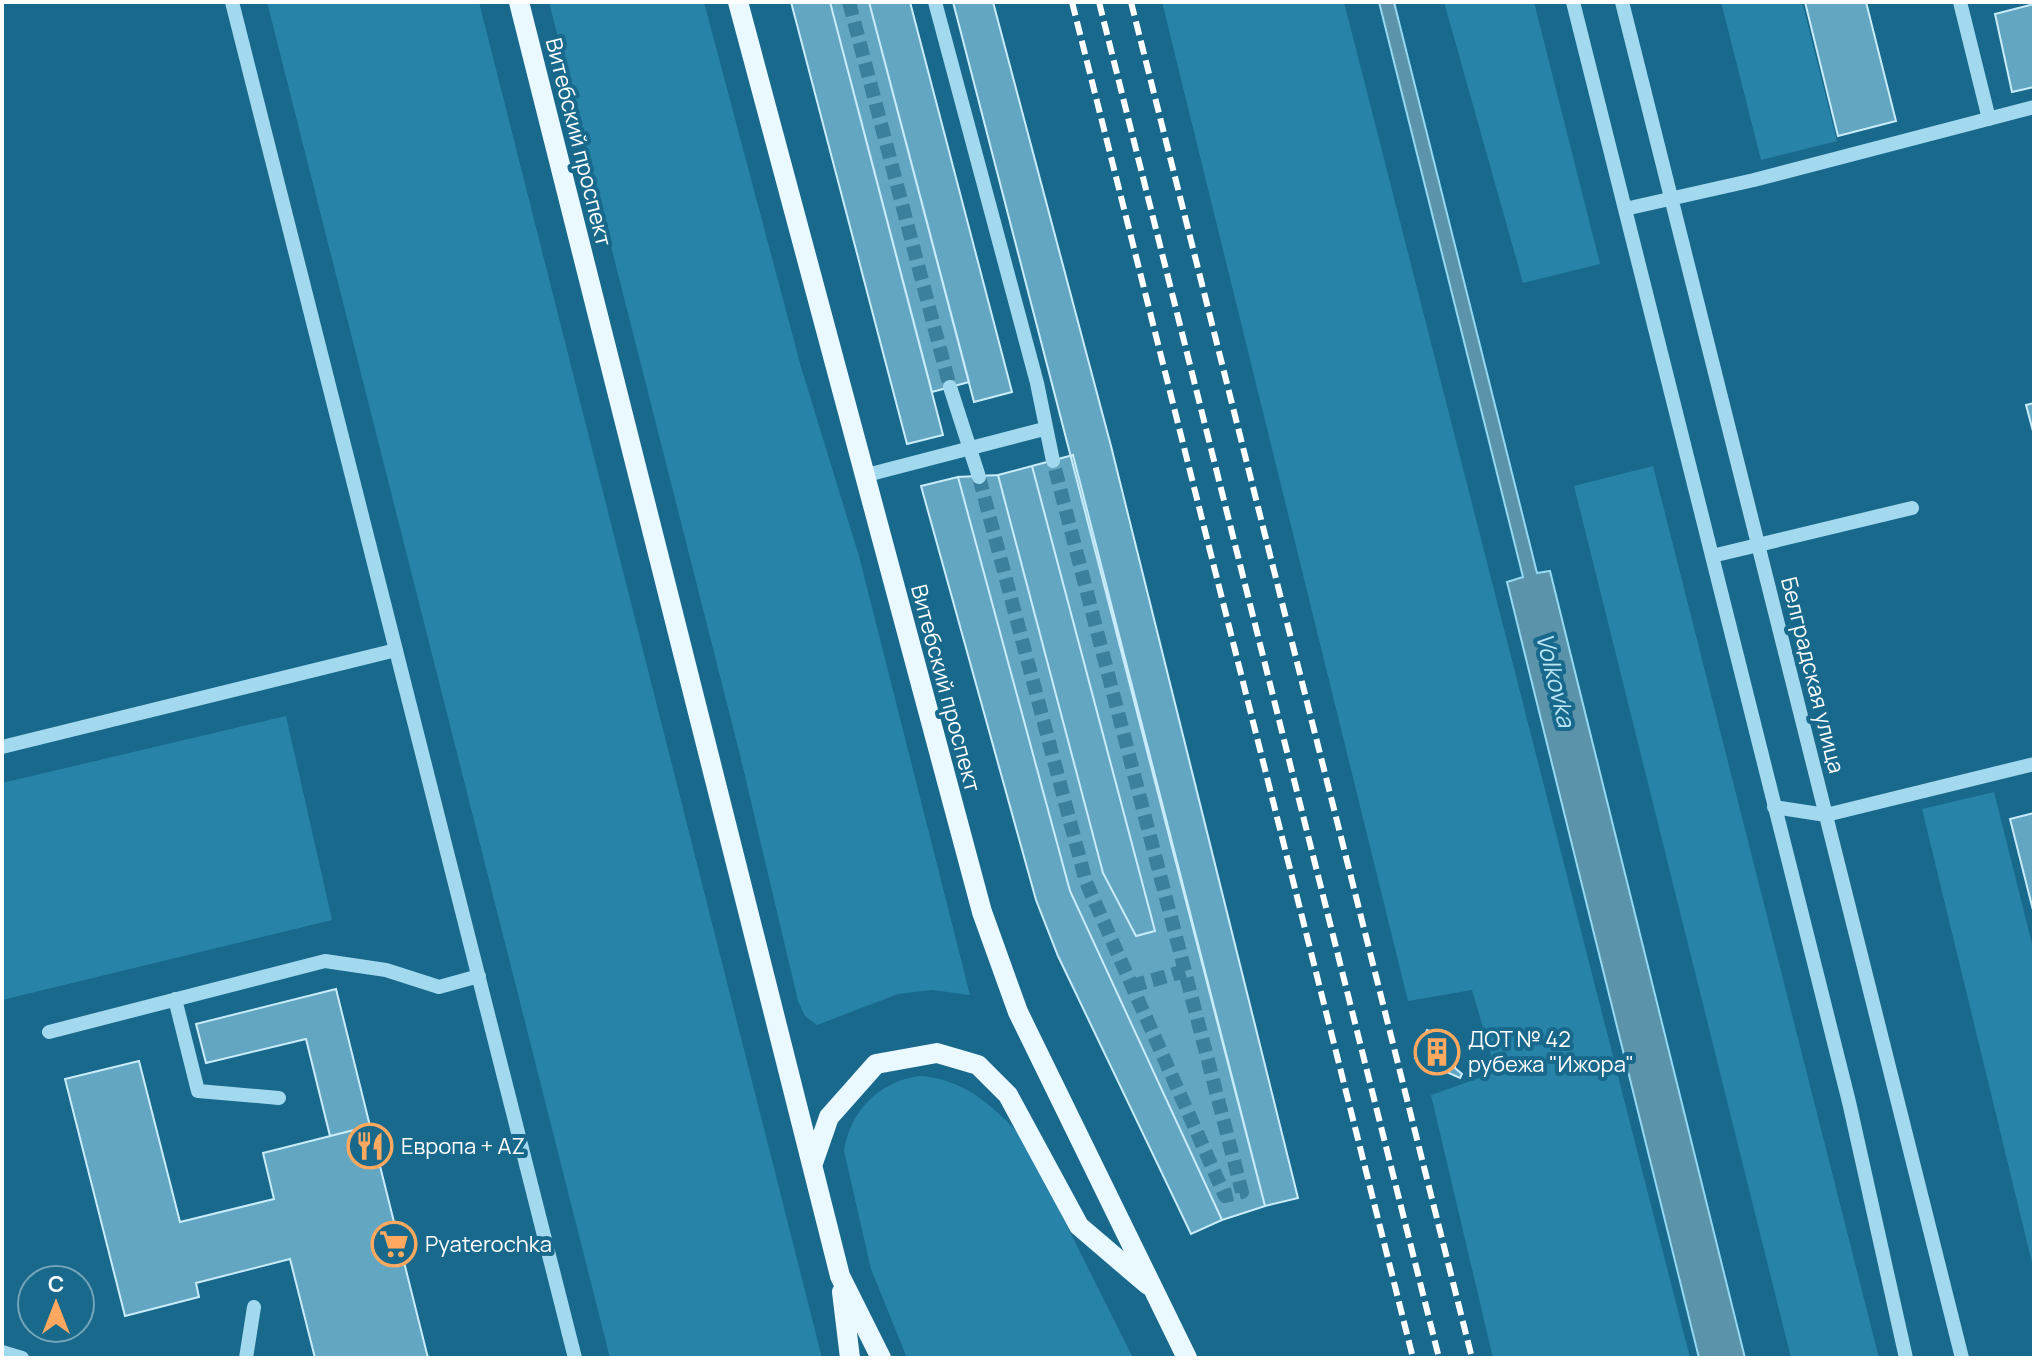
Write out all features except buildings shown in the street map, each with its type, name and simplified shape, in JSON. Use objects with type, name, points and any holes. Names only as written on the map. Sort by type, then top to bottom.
[{"type":"main road","name":"Витебский проспект","points":[[519,2],[840,1276],[881,1358]]},
{"type":"main road","name":"Витебский проспект","points":[[738,2],[982,912],[1018,1012],[1187,1358]]},
{"type":"main road","points":[[813,1163],[829,1117],[876,1064],[937,1053],[978,1065],[1008,1095],[1079,1226],[1154,1290]]},
{"type":"main road","points":[[840,1276],[850,1358]]},
{"type":"street","points":[[232,2],[575,1358]]},
{"type":"street","points":[[935,2],[1037,383],[1053,461]]},
{"type":"street","points":[[1573,2],[1849,1102],[1906,1358]]},
{"type":"street","name":"Белградская улица","points":[[1622,2],[1962,1358]]},
{"type":"street","points":[[1960,2],[1989,119]]},
{"type":"street","points":[[1625,209],[2034,107]]},
{"type":"street","points":[[950,387],[979,477]]},
{"type":"street","points":[[863,476],[1044,429]]},
{"type":"street","points":[[1712,556],[1912,508]]},
{"type":"street","points":[[2,747],[396,650]]},
{"type":"street","points":[[1774,807],[1826,815],[2034,764]]},
{"type":"street","points":[[49,1032],[325,961],[386,970],[439,987],[479,976]]},
{"type":"street","points":[[175,999],[198,1091],[279,1098]]},
{"type":"street","points":[[246,1358],[254,1307]]},
{"type":"street","points":[[2,1352],[22,1358]]},
{"type":"shaded area","points":[[267,2],[479,2],[822,1358],[610,1358]]},
{"type":"shaded area","points":[[549,2],[704,2],[801,367],[859,556],[970,995],[932,990],[898,994],[817,1025],[805,1016],[798,1001],[740,755]]},
{"type":"shaded area","points":[[1162,2],[1344,2],[1690,1358],[1493,1358],[1431,1095],[1496,1072],[1472,990],[1408,1001]]},
{"type":"shaded area","points":[[1444,2],[1534,2],[1600,264],[1523,283]]},
{"type":"shaded area","points":[[1721,2],[1802,2],[1837,141],[1761,160]]},
{"type":"shaded area","points":[[1653,466],[1879,1358],[1791,1358],[1574,486]]},
{"type":"shaded area","points":[[286,716],[332,920],[2,1000],[2,783]]},
{"type":"shaded area","points":[[1994,792],[2034,952],[2034,1271],[1922,809]]},
{"type":"shaded area","points":[[920,1076],[964,1088],[1001,1115],[1023,1138],[1133,1358],[907,1358],[871,1269],[844,1151],[853,1123],[869,1100],[892,1084]]},
{"type":"water","name":"Volkovka","points":[[1379,2],[1394,2],[1537,573],[1550,571],[1745,1358],[1699,1358],[1507,582],[1523,577]]},
{"type":"tunnel","points":[[849,2],[950,387]]},
{"type":"tunnel","points":[[979,477],[1086,882],[1225,1196],[1242,1192],[1053,461]]},
{"type":"tunnel","points":[[1132,986],[1185,971]]},
{"type":"railway","points":[[1072,2],[1413,1358]]},
{"type":"railway","points":[[1099,2],[1439,1358]]},
{"type":"railway","points":[[1131,2],[1472,1358]]},
{"type":"place","name":"ДОТ № 42 рубежа \"Ижора\"","points":[[1437,1052]]},
{"type":"place","name":"Европа + AZ","points":[[370,1146]]},
{"type":"place","name":"Pyaterochka","points":[[394,1244]]}]
